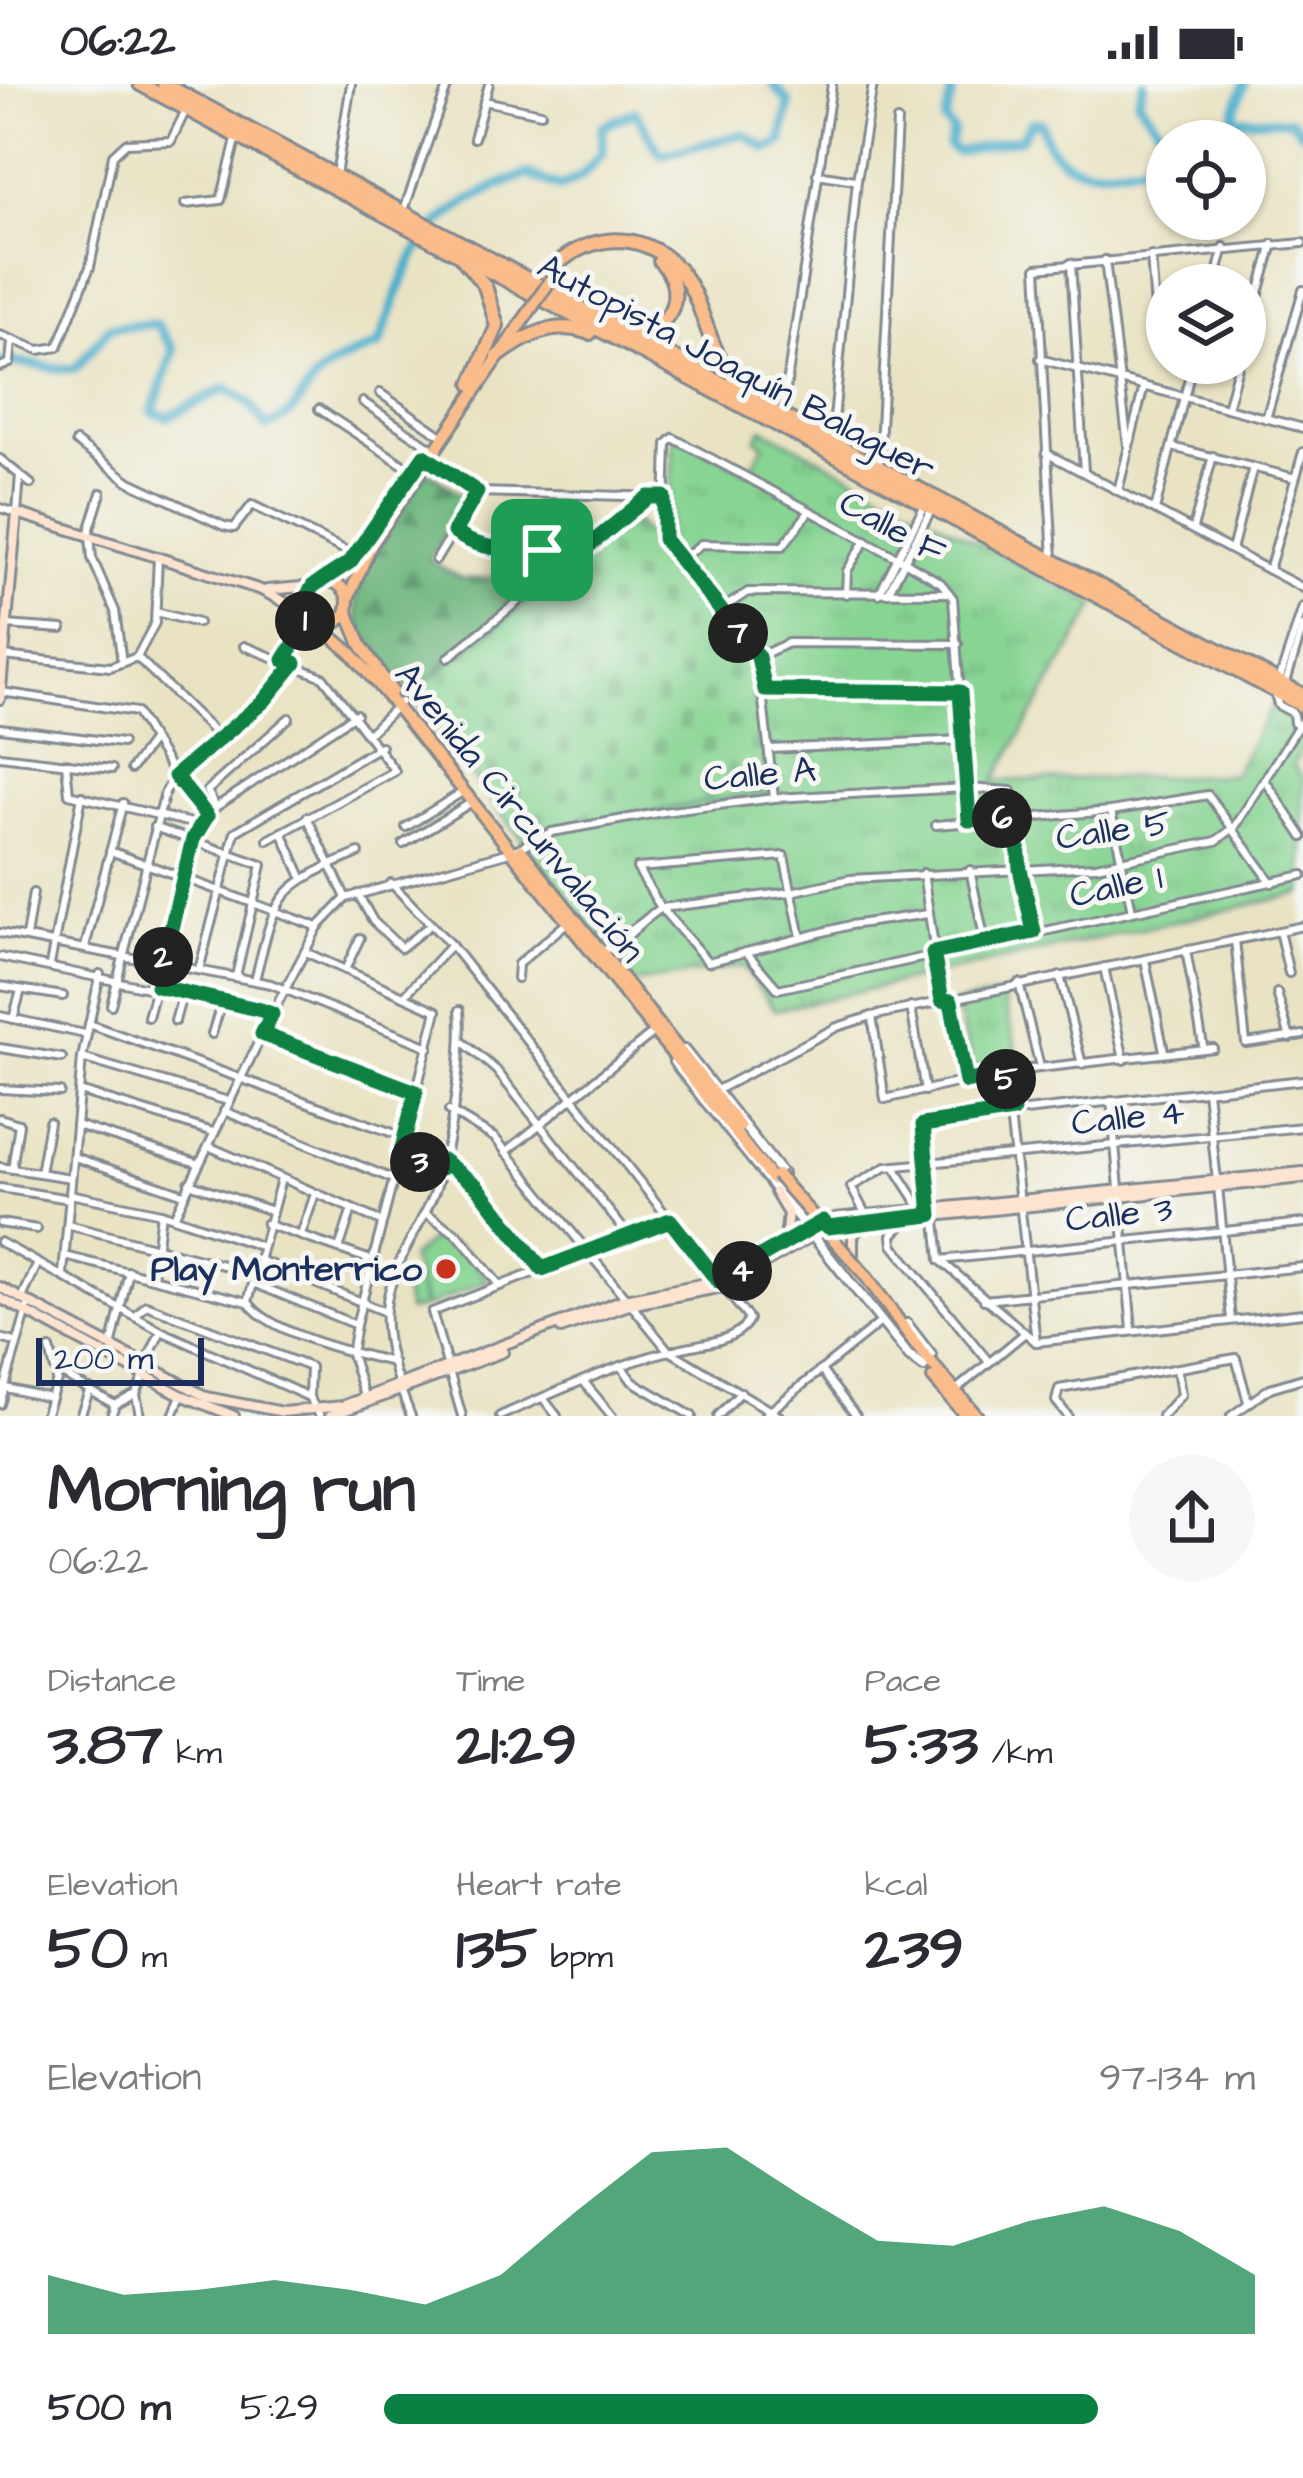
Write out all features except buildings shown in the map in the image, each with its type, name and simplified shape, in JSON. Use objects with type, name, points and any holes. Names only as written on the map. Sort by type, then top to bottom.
[{"type":"highway","name":"Autopista Joaquín Balaguer","points":[[140,84],[417,224],[634,350],[929,506],[1279,688],[1303,695]]},
{"type":"highway","name":"Autopista Joaquín Balaguer","points":[[164,84],[182,89],[404,210],[417,224]]},
{"type":"highway","points":[[549,277],[580,246],[604,240],[644,244],[658,252],[680,270],[722,361],[763,408]]},
{"type":"highway","name":"Autopista Joaquín Balaguer","points":[[448,243],[1052,562],[1279,688],[1298,708]]},
{"type":"highway","points":[[448,243],[485,286],[497,326],[472,384]]},
{"type":"highway","points":[[549,277],[568,262],[603,247],[633,248],[660,262],[675,287],[672,309],[655,328],[621,332]]},
{"type":"highway","points":[[498,356],[534,333],[562,328],[634,350]]},
{"type":"main road","points":[[310,618],[306,595],[355,554],[549,277]]},
{"type":"main road","points":[[0,696],[17,513],[261,590],[310,618],[336,623],[348,605],[360,565],[439,434],[529,307]]},
{"type":"main road","points":[[261,590],[337,584],[348,605]]},
{"type":"main road","name":"Avenida Circunvalación","points":[[348,605],[361,646],[399,704],[516,850]]},
{"type":"main road","name":"Avenida Circunvalación","points":[[310,618],[399,704],[671,1047]]},
{"type":"main road","name":"Avenida Circunvalación","points":[[572,919],[606,952],[671,1047],[775,1182],[862,1277],[976,1416]]},
{"type":"main road","points":[[720,1284],[825,1224],[1303,1175]]},
{"type":"main road","points":[[775,1182],[790,1220],[783,1244]]},
{"type":"main road","points":[[853,1254],[853,1236],[866,1218]]},
{"type":"main road","points":[[330,1416],[627,1302],[720,1284],[810,1231]]},
{"type":"main road","name":"Avenida Circunvalación","points":[[862,1277],[924,1367],[966,1416]]},
{"type":"main road","points":[[0,1287],[146,1369],[226,1404],[320,1413],[366,1402]]},
{"type":"main road","points":[[0,1298],[26,1304],[111,1347],[211,1413],[235,1416]]},
{"type":"street","points":[[336,175],[351,84]]},
{"type":"street","points":[[404,210],[448,84]]},
{"type":"street","points":[[474,138],[489,84]]},
{"type":"street","points":[[782,418],[832,84]]},
{"type":"street","points":[[831,444],[857,180],[873,84]]},
{"type":"street","points":[[484,101],[542,113]]},
{"type":"street","points":[[0,334],[12,342],[50,351],[58,347],[90,267],[113,155],[126,142],[171,141],[187,109]]},
{"type":"street","points":[[879,470],[897,121]]},
{"type":"street","points":[[185,204],[221,200],[237,136]]},
{"type":"street","points":[[817,174],[857,180]]},
{"type":"street","points":[[1052,562],[1037,268],[1303,243]]},
{"type":"street","points":[[1266,268],[1273,244]]},
{"type":"street","points":[[1220,264],[1224,247]]},
{"type":"street","points":[[1151,254],[1152,264]]},
{"type":"street","points":[[1105,260],[1128,446]]},
{"type":"street","points":[[1071,263],[1082,371],[1084,472]]},
{"type":"street","points":[[1266,418],[1303,290]]},
{"type":"street","points":[[0,367],[10,363],[12,342]]},
{"type":"street","points":[[1040,359],[1303,428]]},
{"type":"street","points":[[1155,510],[1187,384]]},
{"type":"street","points":[[1226,408],[1233,384]]},
{"type":"street","points":[[1118,491],[1144,386]]},
{"type":"street","points":[[380,393],[439,434]]},
{"type":"street","points":[[363,401],[477,492],[664,497],[664,539],[758,657],[774,798]]},
{"type":"street","points":[[319,409],[413,471]]},
{"type":"street","name":"Calle F","points":[[664,497],[670,439],[901,559],[949,593],[958,644],[969,820]]},
{"type":"street","points":[[76,442],[130,482],[224,526],[234,528],[252,505],[355,554]]},
{"type":"street","points":[[1172,447],[1294,478]]},
{"type":"street","points":[[1045,452],[1303,588]]},
{"type":"street","points":[[1269,570],[1303,452]]},
{"type":"street","points":[[1192,529],[1213,456]]},
{"type":"street","points":[[0,459],[31,484]]},
{"type":"street","points":[[1232,550],[1253,467]]},
{"type":"street","points":[[0,508],[17,513],[20,475]]},
{"type":"street","points":[[436,560],[477,492]]},
{"type":"street","points":[[101,493],[89,535],[92,557],[115,611],[122,663]]},
{"type":"street","points":[[448,658],[648,497]]},
{"type":"street","points":[[884,593],[929,506]]},
{"type":"street","points":[[681,560],[701,544],[783,546],[808,513]]},
{"type":"street","points":[[454,532],[477,549],[542,550],[568,563]]},
{"type":"street","points":[[846,594],[849,566],[866,540]]},
{"type":"street","points":[[3,656],[110,667],[137,657],[152,634],[158,557]]},
{"type":"street","points":[[720,610],[748,592],[949,593]]},
{"type":"street","points":[[1279,688],[1303,607]]},
{"type":"street","points":[[156,612],[198,623]]},
{"type":"street","points":[[284,660],[310,618]]},
{"type":"street","points":[[6,625],[62,629]]},
{"type":"street","points":[[1279,688],[1303,626]]},
{"type":"street","points":[[758,657],[788,643],[958,644]]},
{"type":"street","points":[[244,646],[323,677],[381,746],[395,772],[268,840]]},
{"type":"street","points":[[137,657],[220,738]]},
{"type":"street","points":[[111,1005],[158,811],[175,776],[264,701],[295,663]]},
{"type":"street","points":[[765,690],[960,692]]},
{"type":"street","points":[[0,696],[136,712],[175,776],[207,816]]},
{"type":"street","points":[[370,732],[399,704]]},
{"type":"street","points":[[1235,827],[1293,727],[1298,708]]},
{"type":"street","points":[[148,1017],[200,825],[216,807],[356,714]]},
{"type":"street","points":[[216,807],[207,791],[289,718]]},
{"type":"street","points":[[1293,727],[1303,718]]},
{"type":"street","points":[[0,728],[122,743]]},
{"type":"street","points":[[770,749],[963,740]]},
{"type":"street","points":[[131,770],[152,741]]},
{"type":"street","points":[[199,970],[235,832],[381,746]]},
{"type":"street","points":[[0,756],[112,769]]},
{"type":"street","points":[[66,764],[65,792],[158,811],[200,825]]},
{"type":"street","points":[[1264,779],[1303,837]]},
{"type":"street","name":"Calle A","points":[[346,898],[516,850],[552,832],[774,798],[966,788],[1011,791]]},
{"type":"street","points":[[936,825],[1112,811],[1208,795],[1272,883]]},
{"type":"street","points":[[50,965],[82,796]]},
{"type":"street","points":[[406,827],[470,796]]},
{"type":"street","points":[[403,844],[470,796]]},
{"type":"street","points":[[85,947],[123,803]]},
{"type":"street","points":[[1112,811],[1132,911]]},
{"type":"street","points":[[174,1217],[318,927],[346,898],[307,817]]},
{"type":"street","points":[[1016,817],[1020,869],[1034,932]]},
{"type":"street","points":[[154,827],[262,867],[236,976]]},
{"type":"street","name":"Calle 5","points":[[657,910],[850,879],[1121,863],[1216,841],[1235,827]]},
{"type":"street","points":[[282,832],[301,875]]},
{"type":"street","points":[[110,851],[274,907],[318,927]]},
{"type":"street","points":[[254,980],[274,907],[301,875],[359,853]]},
{"type":"street","points":[[801,937],[784,856],[637,868],[657,910],[704,961],[928,914]]},
{"type":"street","points":[[970,870],[985,942]]},
{"type":"street","points":[[923,873],[933,953],[966,1082]]},
{"type":"street","name":"Calle 1","points":[[746,952],[778,988],[1303,875]]},
{"type":"street","points":[[391,884],[451,945],[747,1313],[747,1325],[712,1343],[668,1350],[622,1366],[503,1416]]},
{"type":"street","points":[[26,937],[33,893]]},
{"type":"street","points":[[358,894],[373,921],[401,948],[430,925]]},
{"type":"street","points":[[606,952],[657,910]]},
{"type":"street","points":[[517,978],[518,964],[572,919]]},
{"type":"street","points":[[719,1089],[837,1027],[872,1016],[1303,926]]},
{"type":"street","points":[[1279,931],[1289,973]]},
{"type":"street","points":[[0,933],[254,980],[430,1048]]},
{"type":"street","points":[[345,970],[360,938]]},
{"type":"street","points":[[1235,940],[1246,1043],[1303,1035]]},
{"type":"street","points":[[404,995],[451,945]]},
{"type":"street","points":[[1186,950],[1203,1046]]},
{"type":"street","points":[[305,952],[435,1009],[430,1048],[370,1259],[351,1354],[372,1416]]},
{"type":"street","points":[[0,957],[100,974],[272,1014]]},
{"type":"street","points":[[1144,959],[1164,1051]]},
{"type":"street","points":[[1103,967],[1124,1060]]},
{"type":"street","points":[[63,1275],[82,1058],[100,974]]},
{"type":"street","points":[[1060,976],[1082,1064]]},
{"type":"street","name":"Calle 4","points":[[1019,983],[1040,1069]]},
{"type":"street","points":[[0,986],[63,996]]},
{"type":"street","points":[[13,1019],[21,990]]},
{"type":"street","points":[[175,1021],[183,992]]},
{"type":"street","points":[[1277,993],[1291,1038]]},
{"type":"street","points":[[212,1034],[222,1000]]},
{"type":"street","points":[[911,1007],[925,1090]]},
{"type":"street","points":[[411,1416],[393,1362],[385,1312],[402,1255],[425,1212],[441,1164],[463,1042],[460,1010]]},
{"type":"street","points":[[0,1016],[86,1034]]},
{"type":"street","points":[[872,1016],[885,1099],[1005,1072],[1213,1048]]},
{"type":"street","points":[[89,1024],[242,1075],[404,1138]]},
{"type":"street","points":[[506,1152],[655,1032]]},
{"type":"street","points":[[262,1034],[416,1092]]},
{"type":"street","points":[[463,1042],[484,1057],[628,1236]]},
{"type":"street","name":"Avenida Circunvalación","points":[[671,1047],[719,1089],[853,1254],[954,1391]]},
{"type":"street","points":[[0,1048],[62,1058]]},
{"type":"street","points":[[82,1058],[228,1102]]},
{"type":"street","points":[[1005,1072],[1024,1203],[1036,1342]]},
{"type":"street","points":[[924,1213],[926,1122],[1303,1080]]},
{"type":"street","points":[[0,1089],[60,1092]]},
{"type":"street","points":[[79,1091],[214,1132]]},
{"type":"street","points":[[1207,1091],[1231,1320]]},
{"type":"street","points":[[1111,1101],[1132,1330]]},
{"type":"street","points":[[449,1111],[481,1125],[506,1152],[668,1350],[776,1412]]},
{"type":"street","points":[[224,1112],[394,1179]]},
{"type":"street","points":[[0,1118],[19,1124],[12,1168]]},
{"type":"street","points":[[40,1173],[49,1122]]},
{"type":"street","points":[[76,1125],[197,1163]]},
{"type":"street","name":"Calle 4","points":[[893,1166],[1303,1127]]},
{"type":"street","points":[[207,1146],[380,1221]]},
{"type":"street","points":[[400,1156],[441,1164],[477,1186],[542,1269]]},
{"type":"street","points":[[74,1157],[184,1194]]},
{"type":"street","points":[[866,1218],[851,1187],[893,1166],[924,1213],[940,1260],[1036,1342],[1303,1313]]},
{"type":"street","points":[[0,1167],[71,1178]]},
{"type":"street","points":[[248,1302],[268,1210],[281,1179]]},
{"type":"street","name":"Avenida Circunvalación","points":[[775,1182],[881,1321],[924,1367]]},
{"type":"street","points":[[190,1183],[268,1210]]},
{"type":"street","points":[[0,1188],[160,1213],[260,1246]]},
{"type":"street","points":[[301,1235],[316,1193]]},
{"type":"street","points":[[339,1249],[352,1209]]},
{"type":"street","points":[[425,1212],[458,1235],[500,1286]]},
{"type":"street","points":[[152,1276],[160,1213]]},
{"type":"street","points":[[924,1213],[894,1232],[893,1244],[989,1362]]},
{"type":"street","points":[[463,1416],[429,1316],[670,1220]]},
{"type":"street","points":[[0,1223],[38,1229]]},
{"type":"street","points":[[265,1223],[370,1259]]},
{"type":"street","name":"Calle 3","points":[[940,1260],[1303,1223]]},
{"type":"street","points":[[68,1225],[156,1245],[253,1277],[356,1325]]},
{"type":"street","points":[[0,1242],[161,1331],[309,1397],[320,1413]]},
{"type":"street","points":[[65,1256],[248,1302],[264,1317],[351,1354],[393,1362]]},
{"type":"street","points":[[257,1259],[385,1312]]},
{"type":"street","points":[[0,1404],[38,1263]]},
{"type":"street","points":[[984,1300],[1303,1267]]},
{"type":"street","points":[[111,1347],[124,1309],[129,1270]]},
{"type":"street","points":[[136,1316],[146,1305],[180,1314],[310,1367],[309,1397]]},
{"type":"street","points":[[764,1416],[776,1412],[881,1321]]},
{"type":"street","points":[[140,1416],[136,1394],[161,1331]]},
{"type":"street","points":[[954,1391],[1025,1333]]},
{"type":"street","points":[[0,1337],[15,1342]]},
{"type":"street","points":[[50,1349],[52,1365],[59,1373],[115,1405]]},
{"type":"street","points":[[1068,1416],[1056,1401],[1059,1390],[1236,1358],[1248,1402]]},
{"type":"street","points":[[622,1366],[632,1381],[692,1416]]},
{"type":"street","points":[[1162,1416],[1181,1395],[1177,1368]]},
{"type":"street","points":[[821,1370],[856,1416]]},
{"type":"street","points":[[45,1416],[59,1373]]},
{"type":"street","points":[[1231,1416],[1248,1402],[1303,1378]]},
{"type":"street","points":[[584,1382],[612,1416]]},
{"type":"street","points":[[2,1387],[50,1398]]},
{"type":"street","points":[[80,1416],[90,1390]]},
{"type":"street","points":[[718,1416],[741,1391]]},
{"type":"street","points":[[111,1416],[115,1405],[136,1394]]},
{"type":"street","points":[[173,1416],[181,1395]]},
{"type":"street","points":[[543,1398],[556,1416]]},
{"type":"green space","points":[[762,428],[1096,605],[994,781],[1233,775],[1276,699],[1303,716],[1303,747],[1293,765],[1303,778],[1303,893],[775,1010],[742,966],[634,983],[522,840],[548,829],[767,792],[755,661],[667,560],[674,433],[749,472],[764,445],[756,439]]},
{"type":"green space","points":[[427,471],[468,499],[429,560],[462,579],[564,575],[409,695],[365,637],[356,597],[379,539]]},
{"type":"green space","points":[[634,520],[755,661],[767,792],[548,829],[522,840],[409,695]]},
{"type":"green space","points":[[1002,995],[1021,1065],[973,1071],[956,1003]]},
{"type":"green space","name":"Play Monterrico","points":[[434,1237],[460,1247],[488,1280],[427,1307],[418,1285],[423,1308],[408,1311],[402,1285],[418,1281],[410,1258]]},
{"type":"waterway","points":[[0,363],[75,369],[110,327],[156,324],[174,350],[152,412],[168,417],[226,388],[249,403],[267,427],[293,411],[330,367],[379,345],[414,257],[444,219],[465,203],[527,174],[560,187],[582,176],[602,153],[602,127],[635,111],[661,155],[743,134],[767,149],[781,143],[789,103],[773,84]]},
{"type":"waterway","points":[[954,84],[945,122],[953,131],[949,146],[957,152],[1021,138],[1032,122],[1041,122],[1048,143],[1073,165],[1107,169],[1146,164]]},
{"type":"waterway","points":[[1144,84],[1138,100],[1153,120]]},
{"type":"waterway","points":[[1244,84],[1232,119],[1291,120],[1303,133]]},
{"type":"place","name":"Play Monterrico","points":[[446,1269]]},
{"type":"route","points":[[424,456],[477,492],[454,532],[477,549],[542,550],[568,563],[648,497],[664,497],[664,539],[758,657],[765,690],[960,692],[969,820],[1016,817],[1020,869],[1034,932],[933,953],[942,1000],[951,1001],[966,1082],[1005,1072],[1013,1111],[935,1119],[923,1125],[931,1215],[828,1227],[823,1221],[718,1281],[670,1220],[542,1269],[470,1179],[442,1160],[441,1168],[400,1156],[416,1092],[262,1034],[272,1014],[157,986],[193,839],[207,816],[175,776],[264,701],[295,663],[284,660],[310,618],[304,601],[309,590],[350,562],[424,456]]}]
